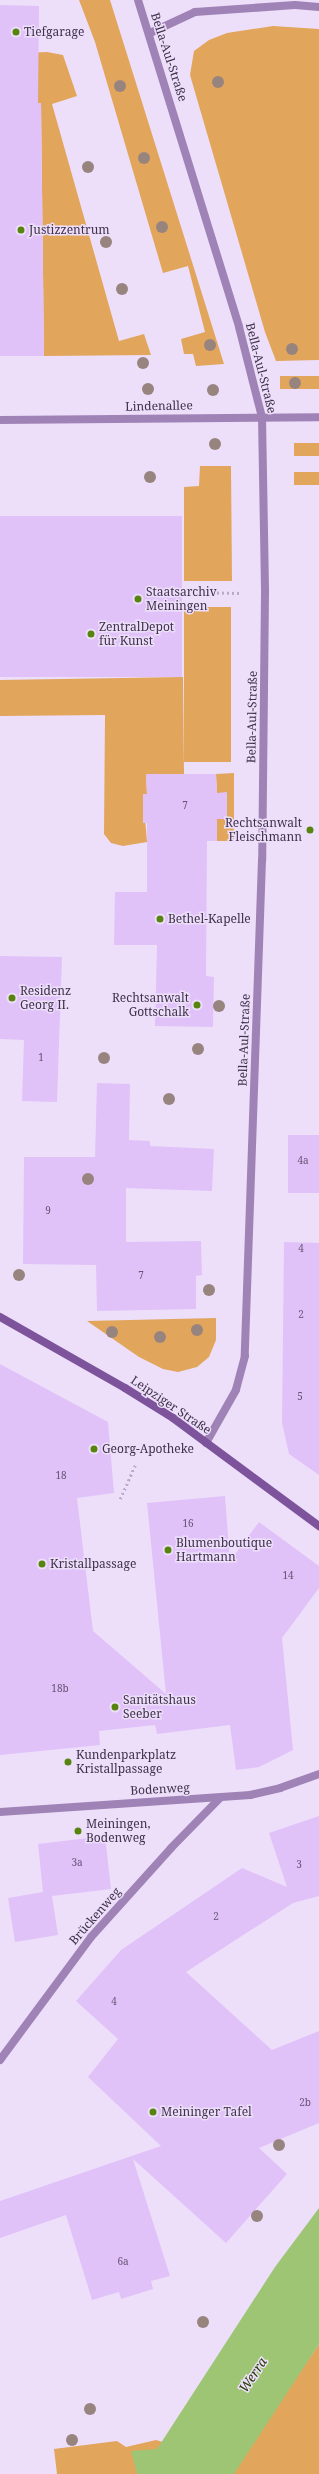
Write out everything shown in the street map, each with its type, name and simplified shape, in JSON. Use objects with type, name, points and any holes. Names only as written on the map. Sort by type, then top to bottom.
[{"type":"main road","name":"Leipziger Straße","points":[[0,1317],[125,1388],[206,1443],[319,1526]]},
{"type":"street","name":"Bella-Aul-Straße","points":[[138,0],[150,33],[243,342],[262,417],[265,593],[262,860],[245,1356],[236,1390],[206,1443]]},
{"type":"street","points":[[150,33],[195,12],[295,5],[319,7]]},
{"type":"street","name":"Lindenallee","points":[[0,420],[319,417]]},
{"type":"street","name":"Bodenweg","points":[[0,1812],[220,1798],[280,1788],[319,1774]]},
{"type":"street","name":"Brückenweg","points":[[0,2060],[91,1937],[171,1848],[220,1798]]},
{"type":"path","points":[[182,592],[265,593]]},
{"type":"path","points":[[120,1499],[135,1466]]},
{"type":"shaded area","points":[[79,0],[110,0],[224,364],[196,366],[193,354],[184,354],[181,339],[205,332],[188,266],[163,273],[95,42]]},
{"type":"shaded area","points":[[273,26],[319,29],[319,360],[276,361],[265,332],[190,75],[194,51],[209,40],[227,33]]},
{"type":"shaded area","points":[[47,52],[63,55],[77,96],[52,104],[119,341],[144,334],[151,355],[44,356],[41,103],[0,104],[0,54]]},
{"type":"shaded area","points":[[280,376],[319,376],[319,389],[280,389]]},
{"type":"shaded area","points":[[294,443],[319,443],[319,456],[294,456]]},
{"type":"shaded area","points":[[200,466],[231,466],[232,581],[184,581],[184,487],[199,486]]},
{"type":"shaded area","points":[[294,472],[319,472],[319,485],[294,485]]},
{"type":"shaded area","points":[[184,607],[231,607],[231,762],[184,762]]},
{"type":"shaded area","points":[[183,677],[184,774],[146,774],[147,794],[143,794],[147,842],[123,846],[111,843],[104,834],[105,715],[0,716],[0,680]]},
{"type":"shaded area","points":[[234,773],[234,841],[217,841],[217,819],[227,818],[227,793],[217,793],[216,774]]},
{"type":"shaded area","points":[[216,1318],[216,1340],[209,1357],[197,1367],[178,1372],[163,1369],[139,1357],[87,1321]]},
{"type":"shaded area","points":[[319,2344],[319,2474],[57,2474],[54,2449],[117,2441],[126,2447],[156,2440],[238,2465]]},
{"type":"water","name":"Werra","points":[[319,2208],[319,2344],[234,2474],[137,2474],[131,2451],[157,2449],[275,2267]]},
{"type":"building","name":"Justizzentrum","points":[[0,5],[39,6],[38,103],[41,103],[44,356],[0,356]]},
{"type":"building","name":"ZentralDepot für Kunst","points":[[0,516],[182,516],[182,677],[0,677]]},
{"type":"building","points":[[146,774],[216,774],[217,793],[227,792],[227,819],[217,819],[217,841],[207,841],[206,976],[214,977],[213,1027],[155,1026],[157,945],[114,945],[115,892],[147,892],[147,823],[143,823],[143,794],[147,794]]},
{"type":"building","points":[[0,956],[62,957],[57,1102],[22,1101],[24,1040],[0,1039]]},
{"type":"building","points":[[97,1083],[130,1084],[129,1140],[150,1141],[150,1146],[214,1149],[212,1191],[126,1188],[126,1242],[201,1241],[202,1275],[196,1276],[196,1309],[97,1311],[96,1265],[23,1264],[24,1157],[95,1157]]},
{"type":"building","points":[[288,1135],[319,1135],[319,1193],[288,1193]]},
{"type":"building","points":[[284,1242],[319,1243],[319,1475],[289,1454],[282,1423]]},
{"type":"building","points":[[0,1364],[108,1422],[114,1493],[77,1498],[93,1631],[166,1694],[147,1503],[225,1496],[230,1561],[259,1522],[319,1566],[319,1588],[282,1638],[293,1750],[259,1767],[236,1770],[230,1725],[157,1734],[155,1725],[99,1731],[100,1745],[0,1755]]},
{"type":"building","points":[[319,1816],[319,1896],[293,1903],[186,1972],[272,2050],[319,2031],[319,2123],[259,2148],[287,2174],[226,2243],[133,2159],[170,2276],[151,2281],[153,2289],[121,2299],[119,2292],[92,2300],[66,2215],[0,2238],[0,2201],[161,2146],[88,2077],[118,2039],[76,2001],[121,1950],[242,1868],[287,1887],[269,1833]]},
{"type":"building","points":[[105,1836],[111,1889],[52,1896],[58,1935],[15,1942],[8,1898],[43,1892],[38,1844]]},
{"type":"place","name":"Tiefgarage","points":[[16,32]]},
{"type":"place","name":"Justizzentrum","points":[[21,230]]},
{"type":"place","name":"Staatsarchiv Meiningen","points":[[138,599]]},
{"type":"place","name":"ZentralDepot für Kunst","points":[[91,634]]},
{"type":"place","name":"Rechtsanwalt Fleischmann","points":[[310,830]]},
{"type":"place","name":"Bethel-Kapelle","points":[[160,919]]},
{"type":"place","name":"Residenz Georg II.","points":[[12,998]]},
{"type":"place","name":"Rechtsanwalt Gottschalk","points":[[197,1005]]},
{"type":"place","name":"Georg-Apotheke","points":[[94,1449]]},
{"type":"place","name":"Blumenboutique Hartmann","points":[[168,1550]]},
{"type":"place","name":"Kristallpassage","points":[[42,1564]]},
{"type":"place","name":"Sanitätshaus Seeber","points":[[115,1707]]},
{"type":"place","name":"Kundenparkplatz Kristallpassage","points":[[68,1762]]},
{"type":"place","name":"Meiningen, Bodenweg","points":[[78,1831]]},
{"type":"place","name":"Meininger Tafel","points":[[153,2112]]}]
